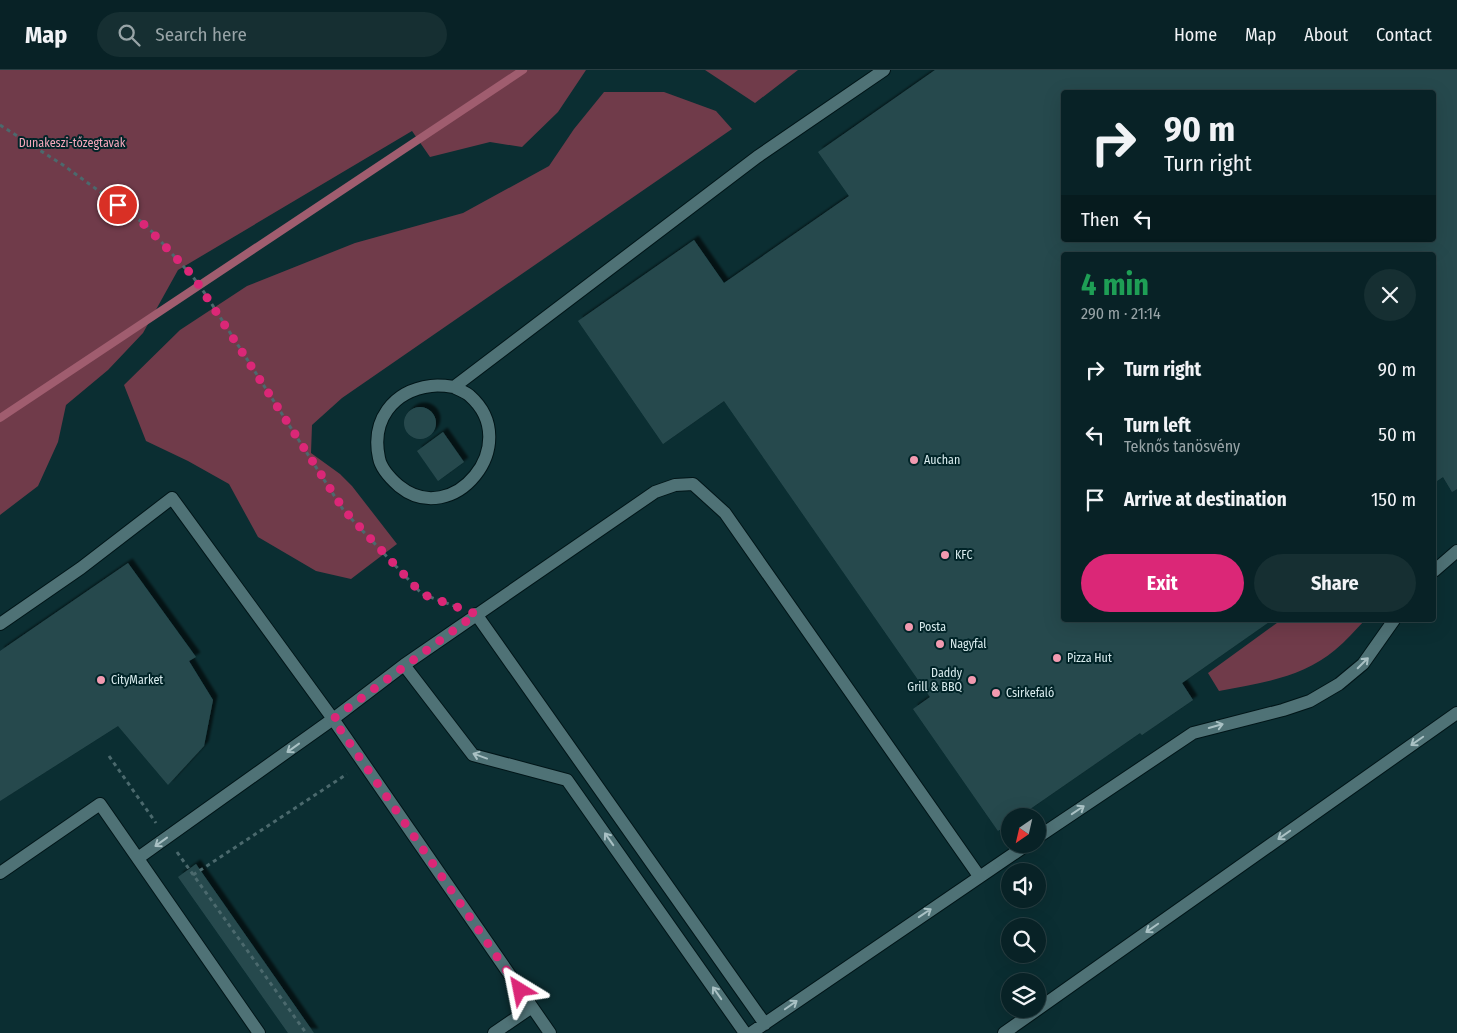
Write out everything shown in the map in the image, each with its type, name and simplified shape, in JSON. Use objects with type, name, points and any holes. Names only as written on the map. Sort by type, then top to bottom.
[{"type":"street","points":[[454,386],[470,396],[485,417],[490,446],[481,469],[463,488],[445,495],[422,498],[407,492],[392,480],[380,462],[376,441],[379,421],[392,404],[410,392],[431,386],[454,386],[757,157],[884,70]]},
{"type":"street","points":[[138,858],[333,719],[404,665],[654,492],[675,485],[694,484],[725,513],[979,876]]},
{"type":"street","points":[[0,624],[81,568],[172,498],[333,719],[550,1033]]},
{"type":"street","points":[[1436,569],[1457,552]]},
{"type":"street","points":[[476,614],[765,1024]]},
{"type":"street","points":[[1046,832],[1193,733],[1283,710],[1310,701],[1339,684],[1363,664],[1393,622]]},
{"type":"street","points":[[404,665],[473,755],[567,780],[745,1033]]},
{"type":"street","points":[[1004,1033],[1457,713]]},
{"type":"street","points":[[0,874],[100,804],[259,1033]]},
{"type":"street","points":[[751,1033],[1014,853]]},
{"type":"street","points":[[494,1033],[532,1006]]},
{"type":"path","points":[[0,125],[63,164],[146,226],[193,276],[344,510],[422,594],[476,614]]},
{"type":"path","points":[[109,756],[306,1033]]},
{"type":"path","points":[[193,875],[347,773],[352,781]]},
{"type":"green space","name":"Dunakeszi-tőzegtavak","points":[[0,70],[586,70],[558,112],[522,147],[490,142],[430,157],[412,131],[178,270],[143,333],[108,370],[66,405],[58,442],[38,486],[0,515]]},
{"type":"green space","points":[[705,70],[798,70],[755,103]]},
{"type":"green space","points":[[604,92],[664,92],[716,111],[732,129],[342,398],[312,425],[311,453],[340,474],[352,486],[397,544],[351,579],[316,571],[258,537],[229,484],[188,461],[146,441],[124,385],[180,330],[247,286],[355,243],[463,213],[549,166],[574,129]]},
{"type":"green space","points":[[1278,622],[1363,622],[1335,650],[1322,659],[1309,667],[1280,678],[1219,691],[1208,673]]},
{"type":"building","name":"Auchan","points":[[935,70],[1457,70],[1457,489],[1452,492],[1443,477],[1436,482],[1436,252],[1061,252],[1061,622],[1269,622],[1182,683],[1193,700],[1142,735],[1140,733],[1032,808],[1001,808],[1001,829],[998,831],[913,709],[930,697],[724,401],[663,444],[578,321],[694,240],[724,283],[849,196],[818,152]]},
{"type":"building","points":[[420,407],[432,411],[436,423],[432,435],[420,439],[408,435],[404,423],[408,411]]},
{"type":"building","points":[[443,432],[464,462],[438,481],[417,451]]},
{"type":"building","name":"CityMarket","points":[[128,563],[196,657],[189,661],[213,700],[204,746],[168,785],[118,726],[0,801],[0,651]]},
{"type":"building","points":[[196,864],[314,1033],[288,1033],[178,877]]},
{"type":"waterway","points":[[0,418],[523,70]]},
{"type":"place","name":"Auchan","points":[[914,460]]},
{"type":"place","name":"KFC","points":[[945,555]]},
{"type":"place","name":"Posta","points":[[909,627]]},
{"type":"place","name":"Nagyfal","points":[[940,644]]},
{"type":"place","name":"Pizza Hut","points":[[1057,658]]},
{"type":"place","name":"CityMarket","points":[[101,680]]},
{"type":"place","name":"Daddy Grill & BBQ","points":[[972,680]]},
{"type":"place","name":"Csirkefaló","points":[[996,693]]},
{"type":"route","points":[[118,205],[146,226],[193,276],[344,510],[422,594],[476,614],[404,665],[333,719],[520,990]]}]
